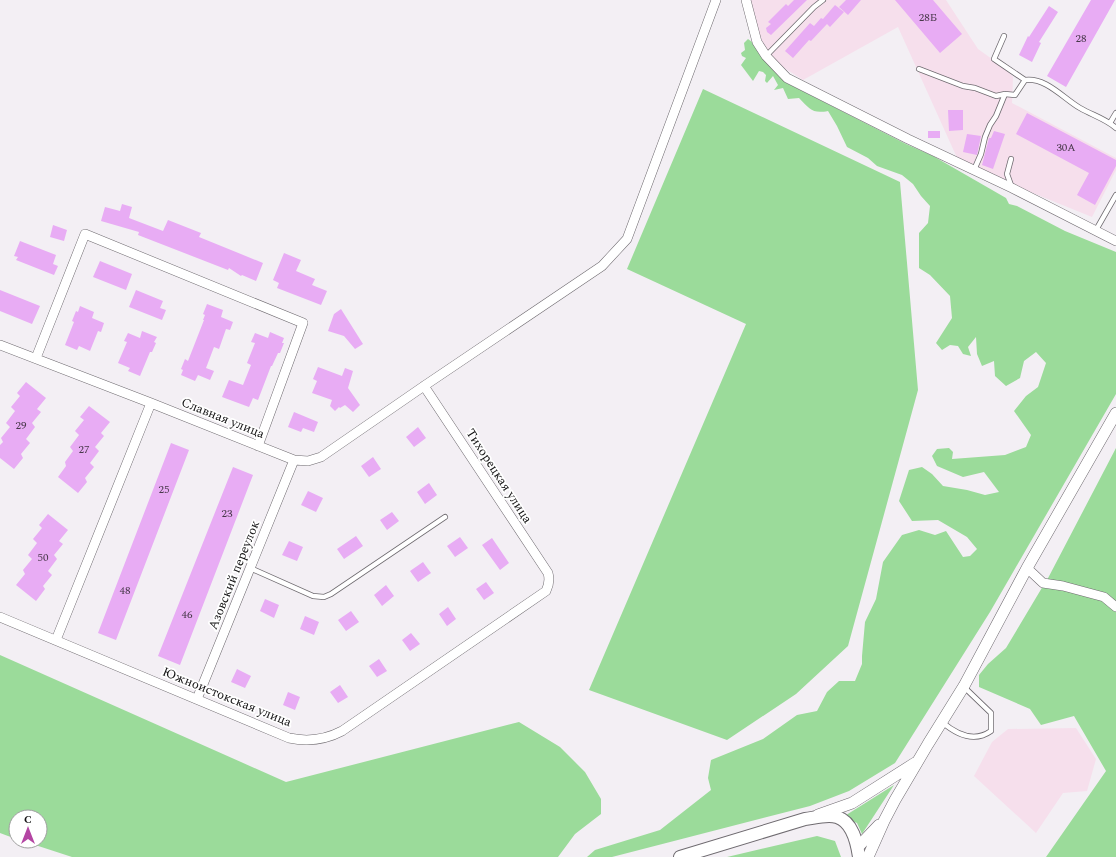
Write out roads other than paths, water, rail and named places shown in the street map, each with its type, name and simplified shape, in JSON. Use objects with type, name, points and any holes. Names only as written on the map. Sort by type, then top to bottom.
[{"type":"main road","points":[[680,857],[805,819],[837,817],[850,827],[856,854]]},
{"type":"street","name":"Славная улица","points":[[1,348],[36,358],[294,460],[308,461],[329,453],[424,386],[602,266],[627,239],[716,0]]},
{"type":"street","points":[[746,0],[757,42],[766,56],[787,78],[908,139],[1012,188],[1096,230],[1116,242]]},
{"type":"street","points":[[36,358],[85,234],[303,323],[258,446]]},
{"type":"street","name":"Тихорецкая улица","points":[[424,386],[548,573],[549,582]]},
{"type":"street","points":[[56,640],[151,403]]},
{"type":"street","points":[[868,857],[884,820],[917,761],[964,686],[1027,568],[1116,413]]},
{"type":"street","name":"Азовский переулок","points":[[197,700],[294,460]]},
{"type":"street","points":[[1027,568],[1043,583],[1063,586],[1104,598],[1116,607]]},
{"type":"street","name":"Южноистокская улица","points":[[0,617],[289,738],[312,740],[328,737],[342,731],[546,591],[549,582]]},
{"type":"street","points":[[805,819],[852,803],[917,761]]},
{"type":"street","points":[[856,854],[884,820]]},
{"type":"lane","points":[[766,56],[814,7],[823,0]]},
{"type":"lane","points":[[1004,36],[994,59],[1025,80],[1033,79],[1047,85],[1080,108],[1110,123],[1116,128]]},
{"type":"lane","points":[[919,69],[963,86],[975,88],[996,96],[1005,94],[1015,95],[1025,80]]},
{"type":"lane","points":[[974,170],[990,125],[996,116],[1005,94]]},
{"type":"lane","points":[[1110,123],[1116,113]]},
{"type":"lane","points":[[1011,159],[1007,174],[1012,188]]},
{"type":"lane","points":[[1096,230],[1116,195]]},
{"type":"lane","points":[[250,568],[313,596],[324,597],[445,516]]},
{"type":"lane","points":[[942,722],[952,731],[965,736],[984,736],[991,731],[991,713],[964,686]]}]
